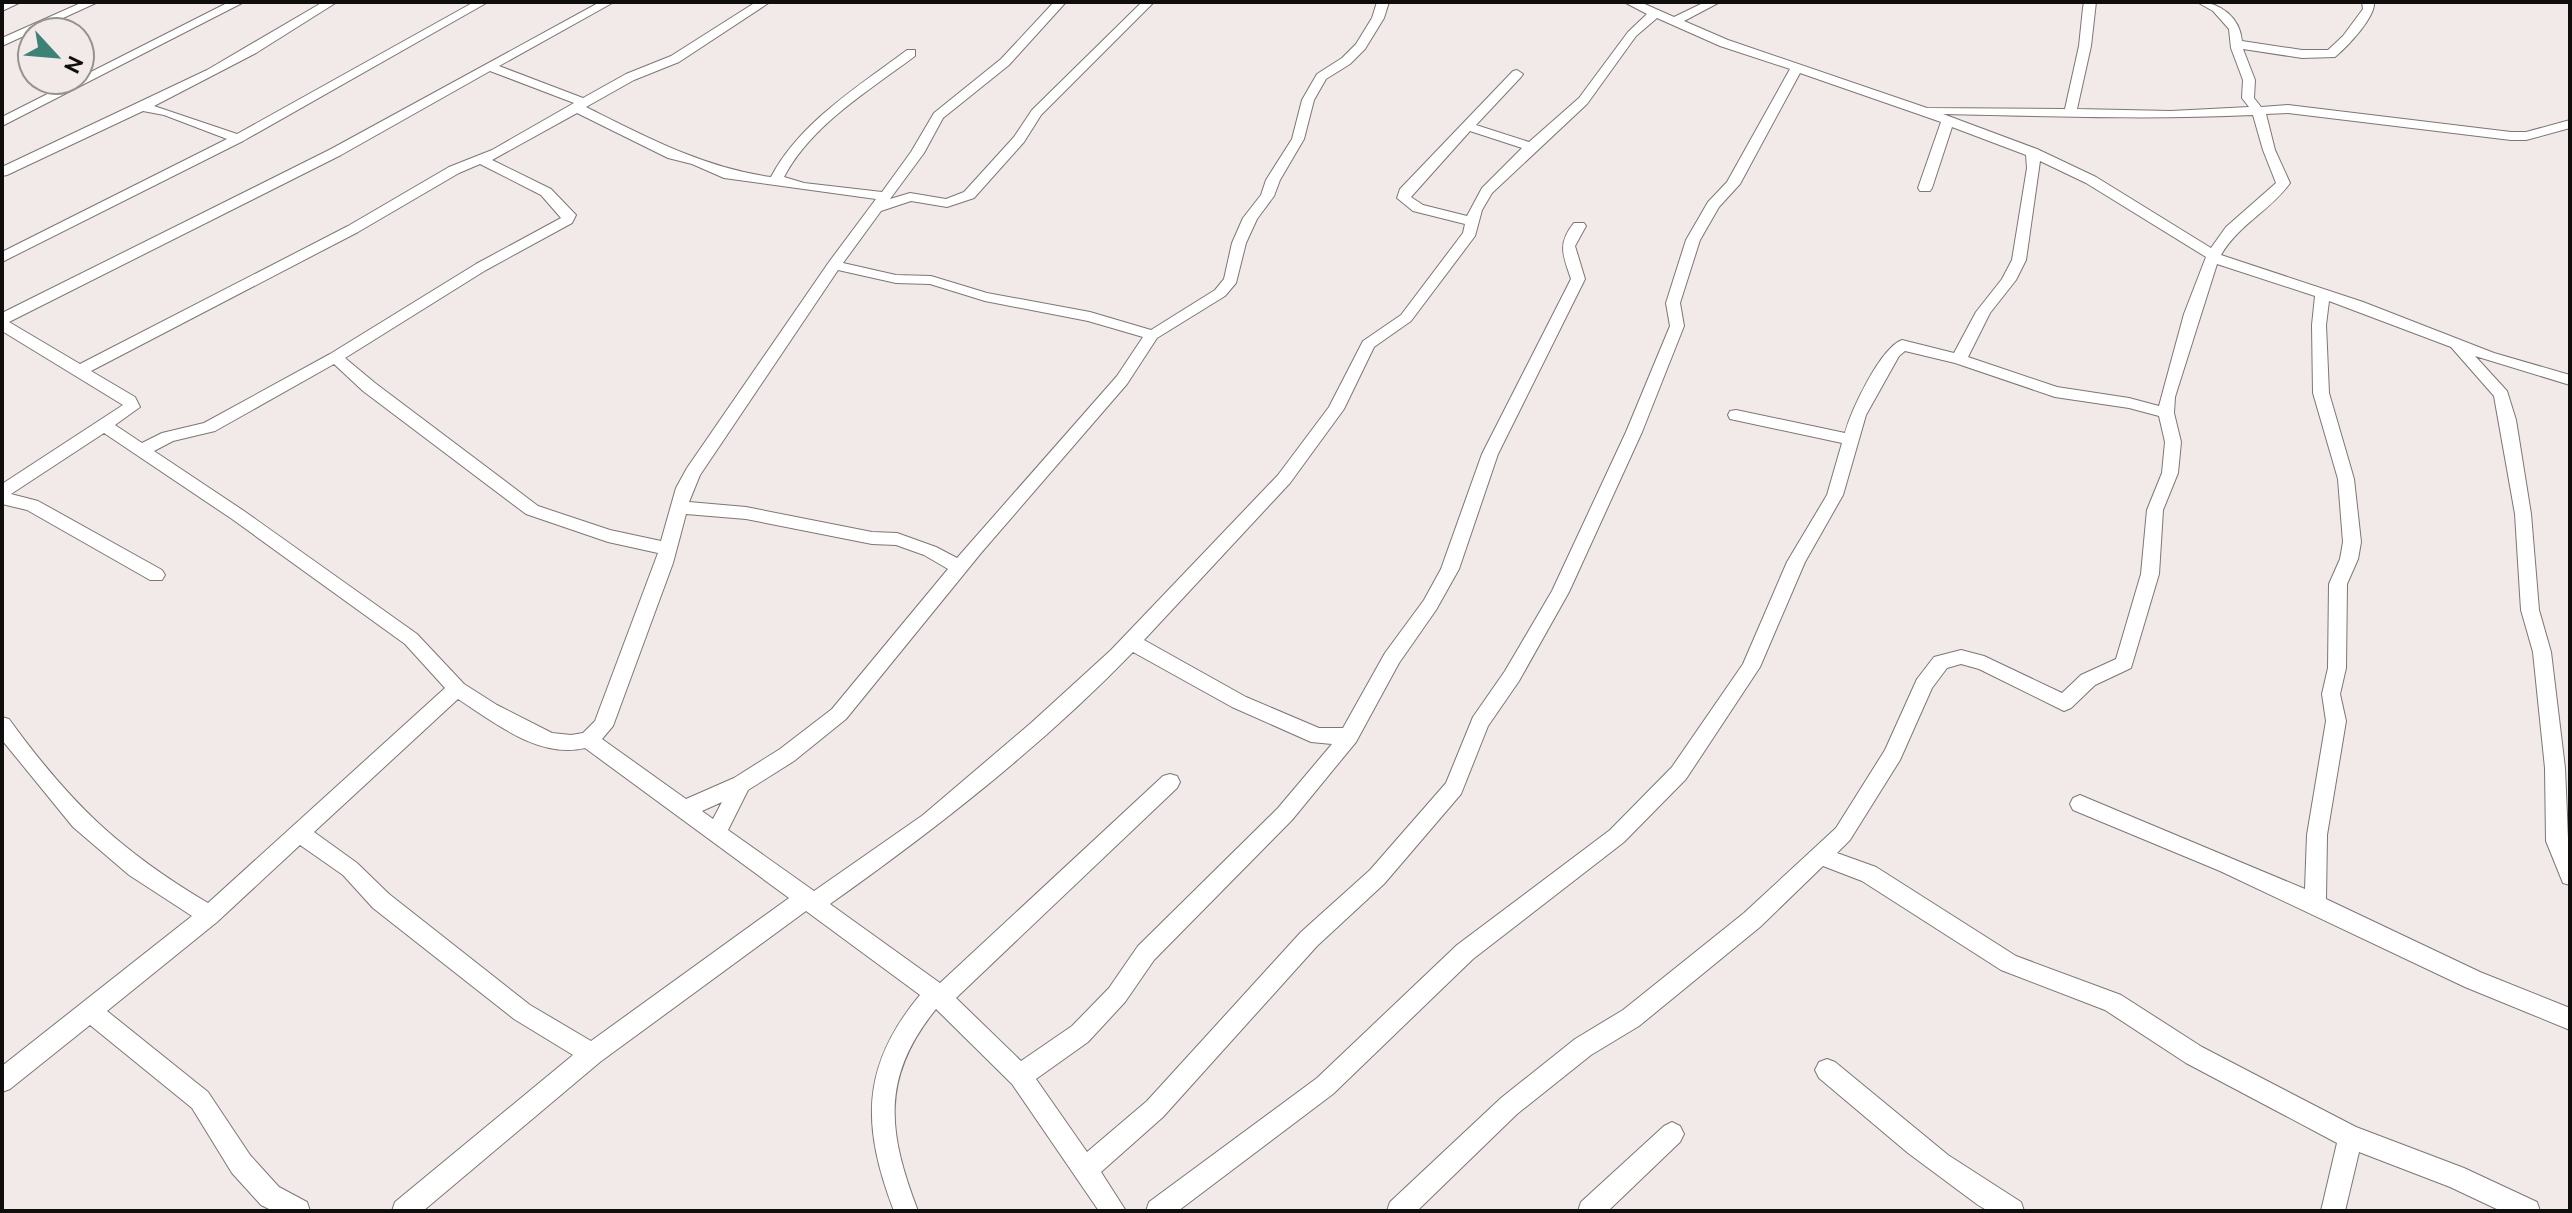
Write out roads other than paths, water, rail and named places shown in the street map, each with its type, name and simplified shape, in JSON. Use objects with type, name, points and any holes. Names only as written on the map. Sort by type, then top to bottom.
[{"type":"street","points":[[2,8],[15,2]]},
{"type":"street","points":[[2,42],[92,2]]},
{"type":"street","points":[[2,122],[238,2]]},
{"type":"street","points":[[2,172],[262,45],[331,2]]},
{"type":"street","points":[[2,258],[238,138],[482,2]]},
{"type":"street","points":[[2,322],[336,152],[608,2]]},
{"type":"street","points":[[79,371],[353,229],[454,170],[482,160],[641,71],[675,59],[764,2]]},
{"type":"street","points":[[105,426],[238,515],[411,639],[457,689],[538,738],[574,745],[589,740],[603,726],[693,472],[834,265],[917,153],[938,116],[1005,62],[1060,2]]},
{"type":"street","points":[[491,67],[580,105],[653,148],[729,175],[779,179],[880,202],[910,197],[947,203],[969,195],[1019,139],[1036,113],[1148,2]]},
{"type":"street","points":[[683,810],[741,784],[797,748],[839,714],[1122,380],[1152,335],[1220,293],[1231,280],[1242,235],[1250,218],[1267,196],[1298,139],[1308,100],[1316,85],[1324,72],[1346,61],[1361,46],[1378,18],[1383,2]]},
{"type":"street","points":[[1630,2],[1724,43],[1798,66],[2032,152],[2091,180],[2212,255],[2247,270],[2323,293],[2456,344],[2570,380]]},
{"type":"street","points":[[1673,22],[1714,2]]},
{"type":"street","points":[[2071,115],[2071,100],[2080,73],[2090,2]]},
{"type":"street","points":[[1399,1211],[1509,1106],[1583,1047],[1631,1018],[1752,920],[1843,834],[1893,754],[1924,684],[1941,662],[1961,657],[1984,663],[2064,703],[2088,680],[2124,663],[2133,622],[2150,574],[2155,510],[2170,473],[2173,442],[2166,413],[2167,397],[2212,255],[2236,222],[2278,192],[2283,183],[2269,150],[2259,112],[2248,98],[2246,67],[2236,44],[2235,28],[2229,20],[2203,2]]},
{"type":"street","points":[[2236,44],[2302,54],[2331,54],[2351,35],[2356,23],[2369,9],[2368,2]]},
{"type":"street","points":[[404,1211],[592,1054],[930,821],[1038,729],[1131,642],[1284,479],[1336,409],[1368,344],[1406,318],[1470,233],[1475,210],[1487,191],[1583,101],[1632,34],[1654,14]]},
{"type":"street","points":[[779,179],[806,140],[846,102],[911,53]]},
{"type":"street","points":[[1086,1169],[1155,1109],[1309,939],[1377,877],[1454,788],[1480,723],[1512,676],[1560,592],[1634,432],[1677,326],[1674,295],[1687,266],[1693,240],[1713,205],[1733,184],[1798,66]]},
{"type":"street","points":[[1472,222],[1418,208],[1406,201],[1404,195],[1415,178],[1469,127],[1517,74]]},
{"type":"street","points":[[140,107],[167,112],[206,129],[238,138]]},
{"type":"street","points":[[1921,110],[2004,109],[2071,115],[2288,109],[2511,136],[2526,136],[2570,124]]},
{"type":"street","points":[[1925,188],[1948,120]]},
{"type":"street","points":[[1469,127],[1531,147]]},
{"type":"street","points":[[1959,359],[1983,312],[2009,280],[2019,260],[2034,168],[2032,152]]},
{"type":"street","points":[[141,450],[168,437],[209,427],[335,357],[481,267],[567,220],[569,215],[546,192],[482,160]]},
{"type":"street","points":[[1020,1076],[1080,1034],[1117,995],[1146,953],[1285,814],[1349,736],[1392,658],[1430,605],[1450,569],[1490,454],[1578,279],[1566,247],[1567,238],[1579,226]]},
{"type":"street","points":[[834,265],[896,279],[931,280],[985,297],[1090,317],[1152,335]]},
{"type":"street","points":[[2315,903],[2318,819],[2336,721],[2331,694],[2337,668],[2338,584],[2349,559],[2352,542],[2346,479],[2321,393],[2319,325],[2323,293]]},
{"type":"street","points":[[2,322],[131,404],[130,410],[2,492]]},
{"type":"street","points":[[2456,344],[2501,395],[2508,420],[2523,514],[2530,610],[2542,652],[2555,768],[2556,841],[2570,876]]},
{"type":"street","points":[[1158,1211],[1325,1086],[1465,952],[1586,861],[1645,811],[1671,782],[1704,739],[1751,667],[1796,562],[1835,495],[1858,415],[1893,353],[1902,345],[1959,359],[2055,392],[2129,403],[2166,413]]},
{"type":"street","points":[[335,357],[369,387],[532,510],[608,536],[668,549]]},
{"type":"street","points":[[1736,415],[1851,440]]},
{"type":"street","points":[[2,498],[32,505],[156,575]]},
{"type":"street","points":[[679,507],[746,513],[872,538],[897,539],[930,551],[960,568]]},
{"type":"street","points":[[1131,642],[1239,702],[1318,736],[1349,736]]},
{"type":"street","points":[[2,1081],[209,915],[457,689]]},
{"type":"street","points":[[2,725],[34,769],[71,811],[135,869],[209,915]]},
{"type":"street","points":[[1318,736],[1333,759]]},
{"type":"street","points":[[589,740],[937,995],[1020,1076],[1114,1211]]},
{"type":"street","points":[[906,1211],[883,1135],[883,1079],[908,1022],[1170,782]]},
{"type":"street","points":[[716,834],[741,784]]},
{"type":"street","points":[[2080,804],[2186,846],[2315,903],[2516,1001],[2570,1019]]},
{"type":"street","points":[[300,834],[350,869],[381,901],[522,1012],[592,1054]]},
{"type":"street","points":[[1821,856],[1869,874],[2009,963],[2113,1002],[2194,1055],[2350,1137],[2455,1177],[2528,1211]]},
{"type":"street","points":[[91,1012],[200,1100],[241,1164],[270,1196],[298,1211]]},
{"type":"street","points":[[1827,1070],[1988,1198],[2012,1211]]},
{"type":"street","points":[[1590,1211],[1672,1134]]},
{"type":"street","points":[[2333,1211],[2350,1137]]}]
